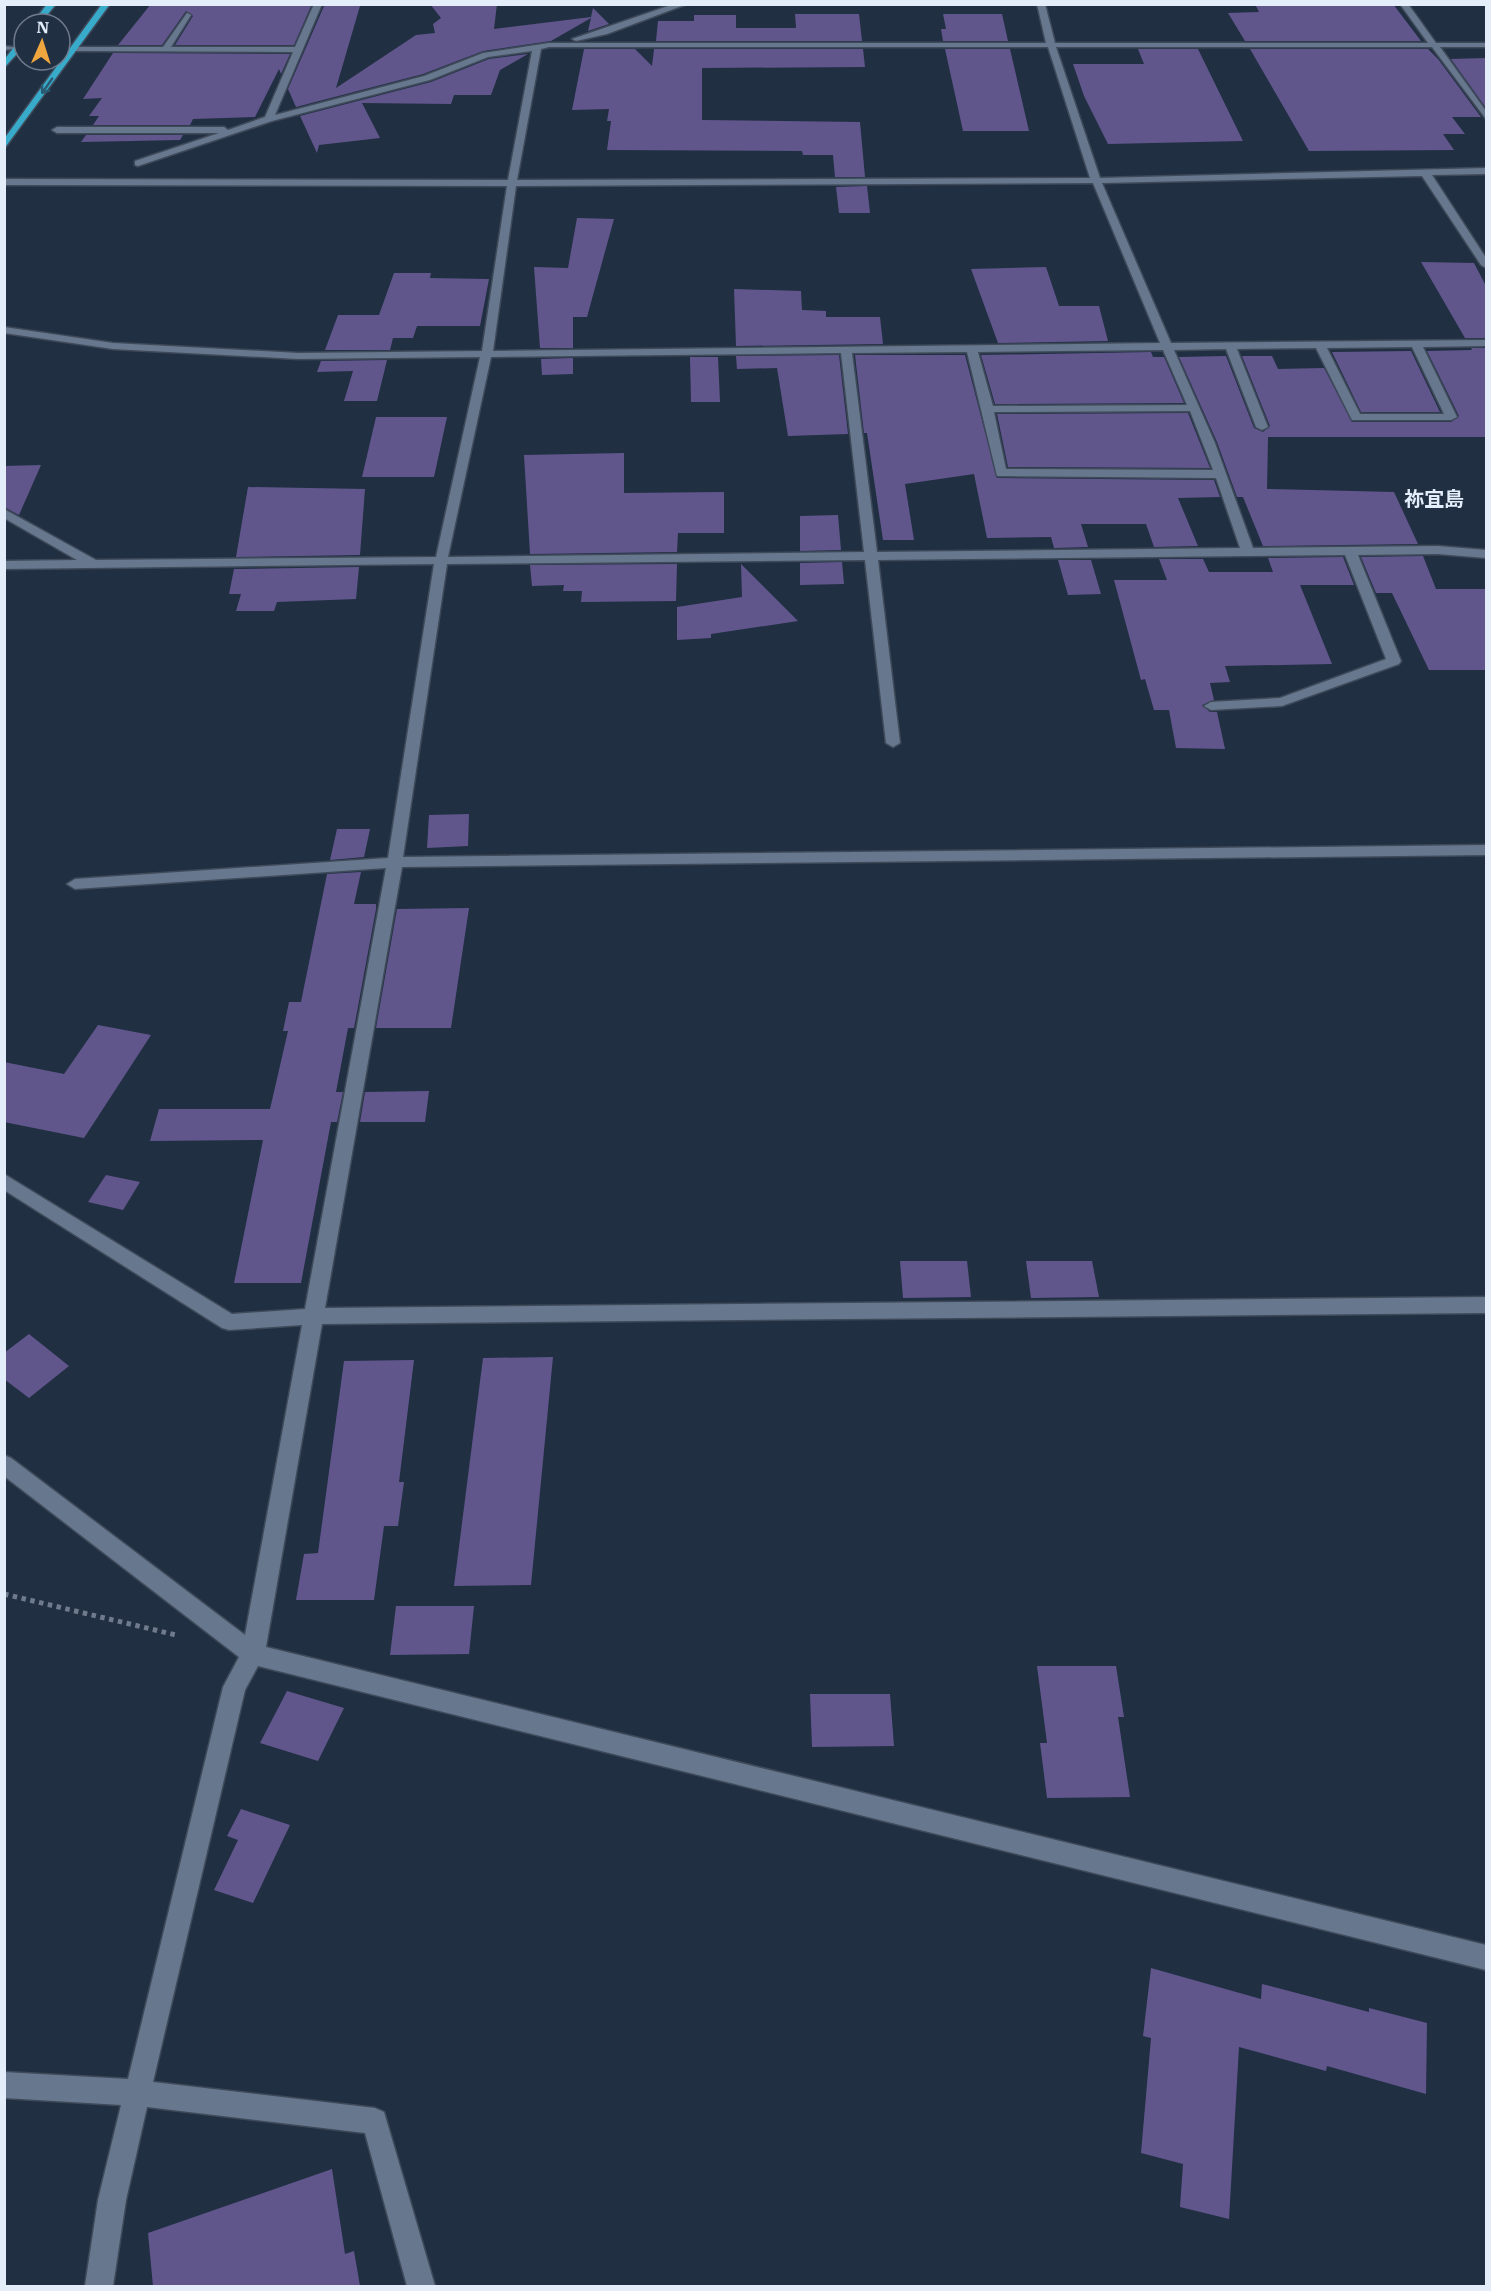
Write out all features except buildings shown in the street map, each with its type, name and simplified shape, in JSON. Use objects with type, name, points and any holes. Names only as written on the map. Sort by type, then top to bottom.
[{"type":"highway","points":[[4,146],[105,4]]},
{"type":"street","points":[[269,119],[318,4]]},
{"type":"street","points":[[1041,4],[1050,46],[1094,182],[1164,345],[1194,408],[1248,552]]},
{"type":"street","points":[[1404,4],[1483,107],[1486,116]]},
{"type":"street","points":[[138,163],[269,119],[393,88],[486,55],[549,45],[604,32],[680,5]]},
{"type":"street","points":[[166,49],[187,15]]},
{"type":"street","points":[[549,45],[1486,45]]},
{"type":"street","points":[[99,2286],[112,2200],[234,1687],[254,1654],[395,862],[441,561],[487,352],[512,182],[537,47]]},
{"type":"street","points":[[74,49],[298,50]]},
{"type":"street","points":[[57,130],[235,130]]},
{"type":"street","points":[[4,182],[1094,182],[1486,171]]},
{"type":"street","points":[[1426,174],[1486,265]]},
{"type":"street","points":[[4,330],[114,346],[235,355],[298,356],[971,346],[1486,343]]},
{"type":"street","points":[[1318,344],[1356,418],[1451,417],[1416,343]]},
{"type":"street","points":[[1230,345],[1262,428]]},
{"type":"street","points":[[971,346],[988,409],[1001,472],[1220,474]]},
{"type":"street","points":[[846,348],[893,743]]},
{"type":"street","points":[[988,409],[1194,408]]},
{"type":"street","points":[[4,513],[95,565]]},
{"type":"street","points":[[4,565],[1438,550],[1486,554]]},
{"type":"street","points":[[1211,705],[1282,702],[1394,661],[1350,551]]},
{"type":"street","points":[[75,884],[395,862],[1486,850]]},
{"type":"street","points":[[4,1181],[229,1322],[313,1316],[1486,1305]]},
{"type":"street","points":[[4,1464],[254,1654],[1486,1958]]},
{"type":"street","points":[[4,2085],[137,2093],[375,2121],[421,2286]]},
{"type":"path","points":[[4,1594],[186,1638]]},
{"type":"district","name":"祢宜島","points":[[1434,499]]}]
